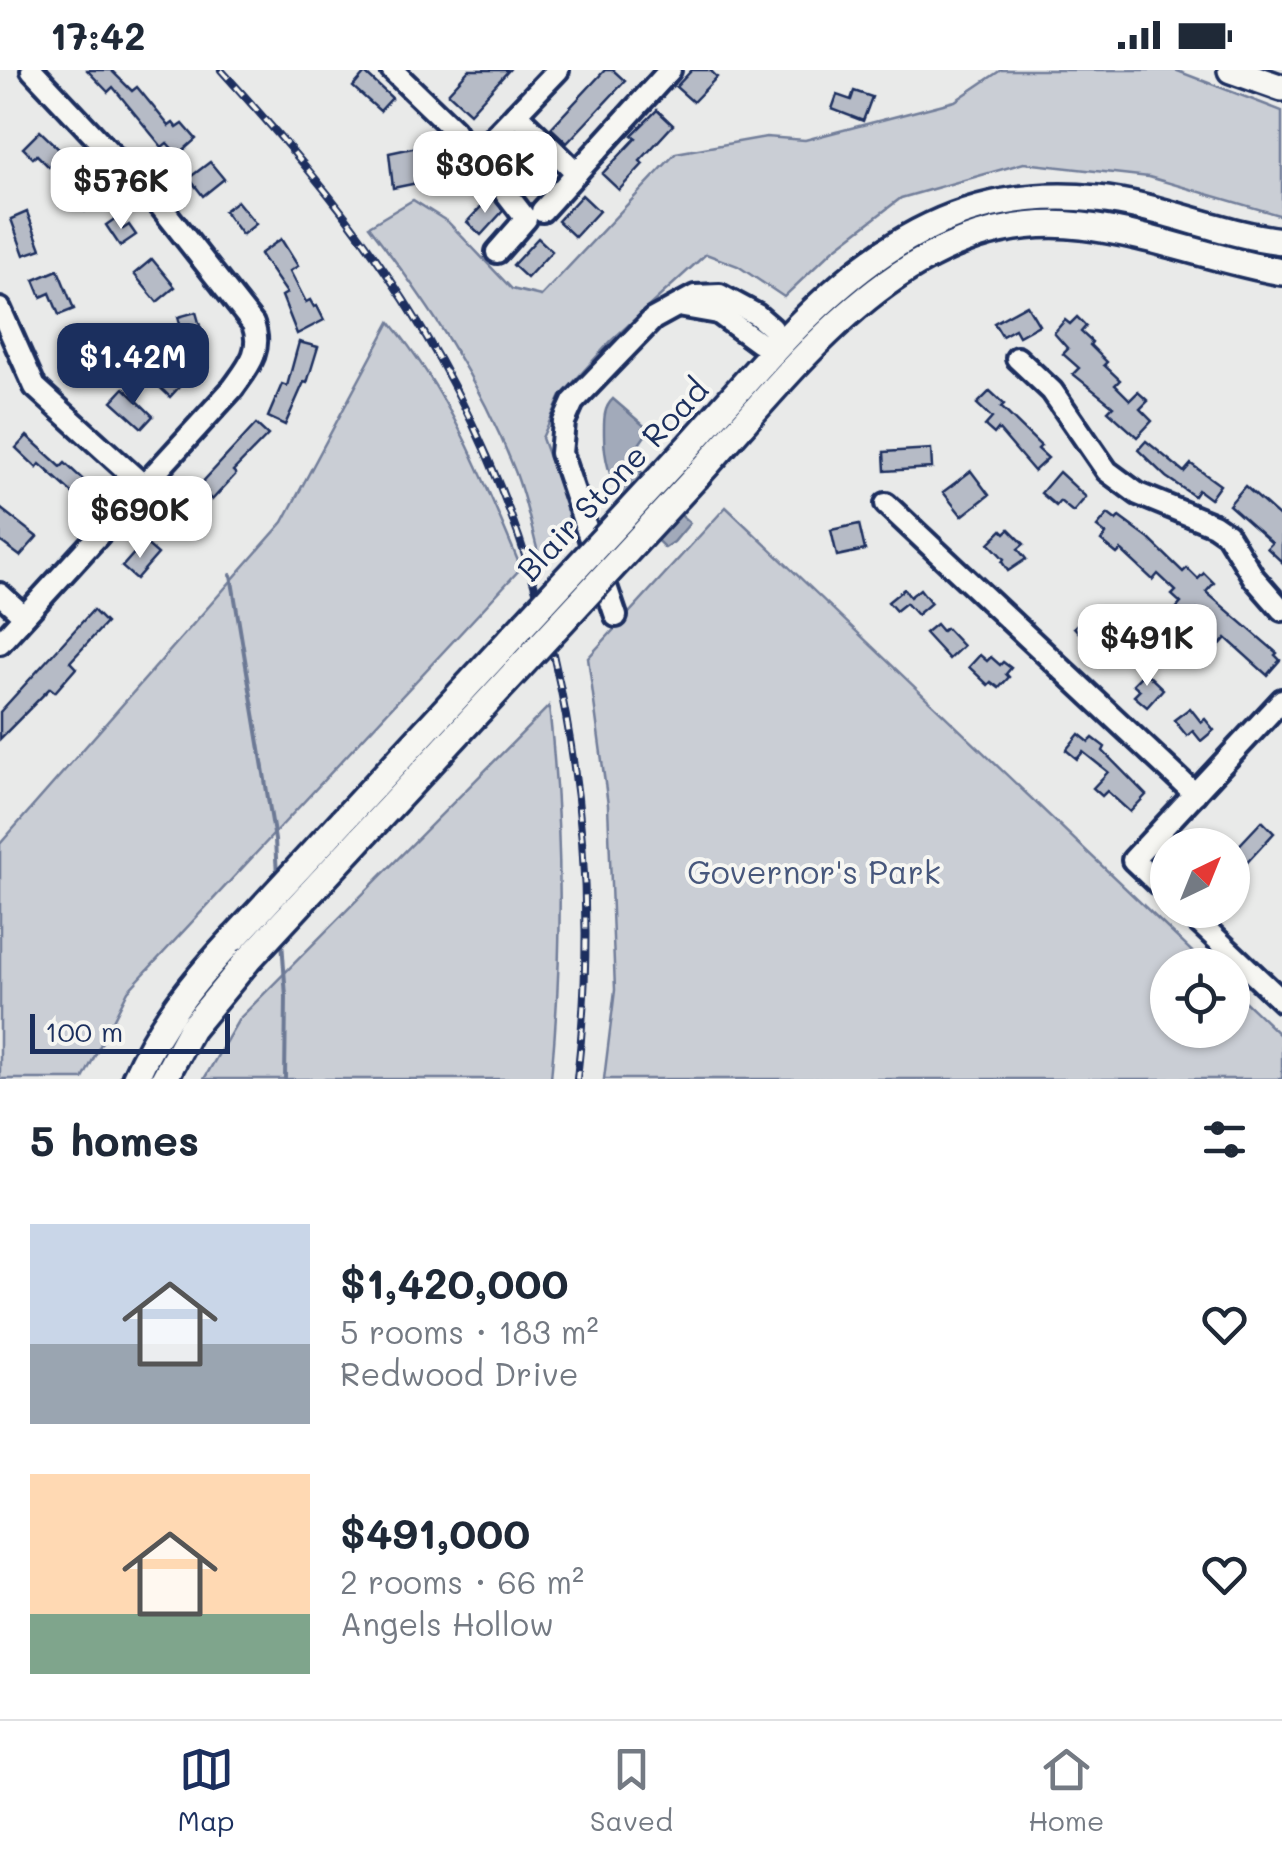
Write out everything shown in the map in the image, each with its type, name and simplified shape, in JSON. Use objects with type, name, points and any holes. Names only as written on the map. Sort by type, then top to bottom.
[{"type":"main road","points":[[1231,70],[1282,88]]},
{"type":"main road","name":"Blair Stone Road","points":[[134,1079],[166,1017],[194,981],[241,949],[697,476],[787,358],[830,294],[865,264],[902,238],[969,210],[1035,197],[1127,203],[1255,238],[1282,241]]},
{"type":"main road","points":[[1078,197],[1078,226]]},
{"type":"main road","name":"Blair Stone Road","points":[[164,1079],[241,949],[678,458],[787,358],[873,292],[922,258],[988,233],[1040,226],[1078,226],[1282,272]]},
{"type":"street","points":[[0,643],[233,388],[253,361],[258,344],[254,324],[162,208],[32,70]]},
{"type":"street","points":[[392,70],[454,130],[526,219],[497,252]]},
{"type":"street","points":[[470,151],[491,140],[558,70]]},
{"type":"street","points":[[542,211],[663,78],[640,70]]},
{"type":"street","points":[[516,114],[576,173]]},
{"type":"street","points":[[616,616],[561,453],[564,422],[572,402],[653,319],[676,305],[718,313],[787,358]]},
{"type":"street","points":[[0,309],[35,387],[144,486]]},
{"type":"street","points":[[1017,358],[1052,391],[1107,470],[1138,494],[1227,534],[1254,578],[1282,610]]},
{"type":"street","points":[[886,504],[1195,794]]},
{"type":"street","points":[[0,594],[24,616]]},
{"type":"street","points":[[1163,828],[1282,700]]},
{"type":"street","points":[[1150,842],[1133,860],[1150,876]]},
{"type":"street","points":[[1205,928],[1282,1001]]},
{"type":"green space","points":[[1001,70],[1175,70],[1282,111],[1282,216],[1149,177],[1024,163],[901,198],[833,250],[784,297],[738,266],[706,254],[611,341],[561,396],[542,438],[571,518],[540,560],[519,482],[485,404],[432,313],[369,226],[413,200],[448,222],[512,289],[541,296],[676,153],[766,137],[805,140],[955,101]]},
{"type":"green space","points":[[390,322],[449,410],[521,568],[128,991],[83,1079],[0,1079],[0,844],[283,522]]},
{"type":"green space","name":"Governor's Park","points":[[726,507],[1150,912],[1150,928],[1167,928],[1188,948],[1150,948],[1150,1048],[1250,1048],[1250,1006],[1282,1037],[1282,1079],[604,1079],[615,990],[608,805],[588,658]]},
{"type":"green space","points":[[549,706],[560,892],[551,1079],[204,1079],[239,1019]]},
{"type":"water","points":[[613,399],[649,430],[633,453],[642,474],[690,523],[665,548],[630,511],[614,484],[605,453],[604,420]]},
{"type":"building","points":[[87,70],[111,70],[132,91],[137,87],[169,126],[173,123],[177,128],[183,124],[196,139],[178,155],[167,143],[162,147],[113,87],[108,92]]},
{"type":"building","points":[[469,70],[509,70],[470,113],[448,93]]},
{"type":"building","points":[[605,70],[613,70],[625,81],[567,143],[551,128]]},
{"type":"building","points":[[692,70],[710,70],[717,77],[693,102],[676,87]]},
{"type":"building","points":[[365,73],[392,98],[380,111],[353,87]]},
{"type":"building","points":[[854,91],[872,97],[863,121],[832,109],[837,95],[851,100]]},
{"type":"building","points":[[657,110],[673,125],[619,190],[602,174]]},
{"type":"building","points":[[40,131],[63,153],[49,167],[23,148]]},
{"type":"building","points":[[417,147],[422,182],[393,188],[389,153]]},
{"type":"building","points":[[532,149],[548,164],[524,190],[508,174]]},
{"type":"building","points":[[210,162],[224,179],[203,196],[189,178]]},
{"type":"building","points":[[74,172],[99,198],[85,211],[61,185]]},
{"type":"building","points":[[582,195],[599,211],[575,237],[558,221]]},
{"type":"building","points":[[491,196],[503,211],[481,235],[467,222]]},
{"type":"building","points":[[237,201],[256,224],[242,235],[224,211]]},
{"type":"building","points":[[27,212],[41,249],[24,255],[11,219]]},
{"type":"building","points":[[116,218],[123,229],[129,225],[136,235],[120,246],[106,225]]},
{"type":"building","points":[[538,238],[552,251],[527,278],[513,265]]},
{"type":"building","points":[[281,239],[298,266],[290,271],[306,302],[310,300],[317,306],[324,320],[297,334],[282,296],[287,293],[260,254]]},
{"type":"building","points":[[152,259],[175,287],[157,302],[134,274]]},
{"type":"building","points":[[58,270],[74,309],[59,315],[50,293],[41,297],[34,280]]},
{"type":"building","points":[[1027,305],[1039,325],[1019,336],[1015,329],[1002,336],[994,323]]},
{"type":"building","points":[[196,312],[206,347],[188,352],[178,317]]},
{"type":"building","points":[[1077,317],[1086,326],[1081,332],[1120,380],[1115,385],[1130,400],[1138,392],[1148,401],[1140,409],[1152,421],[1137,437],[1108,411],[1113,406],[1073,374],[1079,368],[1063,354],[1068,349],[1054,333],[1065,320],[1070,324]]},
{"type":"building","points":[[98,332],[105,348],[96,352],[103,368],[86,376],[71,344]]},
{"type":"building","points":[[299,342],[318,347],[307,383],[304,382],[285,425],[268,417],[282,384],[287,386]]},
{"type":"building","points":[[174,357],[191,374],[170,397],[150,378]]},
{"type":"building","points":[[124,388],[153,416],[142,428],[112,401]]},
{"type":"building","points":[[990,391],[1048,458],[1034,471],[998,429],[994,434],[985,426],[992,418],[977,404]]},
{"type":"building","points":[[256,424],[268,435],[233,471],[236,474],[212,500],[198,487]]},
{"type":"building","points":[[27,436],[92,488],[80,500],[40,464],[37,468],[16,448]]},
{"type":"building","points":[[1146,441],[1184,472],[1191,464],[1220,485],[1210,499],[1198,490],[1194,496],[1166,477],[1138,450]]},
{"type":"building","points":[[931,449],[932,468],[885,471],[884,452]]},
{"type":"building","points":[[971,471],[989,495],[962,516],[943,492]]},
{"type":"building","points":[[1059,472],[1086,497],[1073,512],[1060,501],[1056,506],[1041,493]]},
{"type":"building","points":[[1245,486],[1282,519],[1282,562],[1267,548],[1272,543],[1229,505]]},
{"type":"building","points":[[0,508],[37,537],[20,556],[0,541]]},
{"type":"building","points":[[1108,514],[1116,520],[1119,517],[1149,539],[1183,572],[1187,568],[1198,579],[1204,573],[1214,583],[1206,592],[1277,653],[1280,660],[1267,675],[1226,638],[1218,647],[1205,635],[1214,626],[1197,610],[1186,622],[1174,611],[1181,603],[1172,595],[1176,591],[1158,574],[1153,580],[1121,550],[1117,554],[1101,541],[1106,534],[1097,527]]},
{"type":"building","points":[[859,524],[865,550],[837,556],[831,530]]},
{"type":"building","points":[[1009,529],[1024,544],[1018,549],[1026,559],[1008,571],[1004,559],[989,543],[1002,530],[1005,533]]},
{"type":"building","points":[[144,542],[158,554],[136,579],[122,567]]},
{"type":"building","points":[[904,589],[910,597],[920,589],[931,603],[917,615],[906,603],[896,611],[888,602]]},
{"type":"building","points":[[1094,609],[1121,637],[1099,656],[1074,627]]},
{"type":"building","points":[[93,610],[106,623],[70,662],[76,668],[55,692],[50,688],[0,739],[0,712]]},
{"type":"building","points":[[936,624],[942,631],[946,628],[963,646],[949,659],[925,633]]},
{"type":"building","points":[[980,655],[1011,668],[999,688],[991,682],[988,685],[969,667]]},
{"type":"building","points":[[1145,672],[1163,689],[1147,707],[1134,696],[1140,690],[1133,684]]},
{"type":"building","points":[[1190,708],[1214,730],[1201,741],[1193,731],[1187,736],[1174,720]]},
{"type":"building","points":[[1079,734],[1105,747],[1103,751],[1146,795],[1130,812],[1107,791],[1102,796],[1093,788],[1108,772],[1083,752],[1077,759],[1066,750]]},
{"type":"building","points":[[1262,821],[1274,833],[1250,859],[1250,834]]},
{"type":"waterway","points":[[231,575],[275,840],[277,876]]},
{"type":"waterway","points":[[282,941],[285,1079]]},
{"type":"railway","points":[[221,70],[306,167],[384,270],[440,361],[487,456],[525,555],[554,657],[573,761],[584,866],[585,973],[577,1079]]}]
